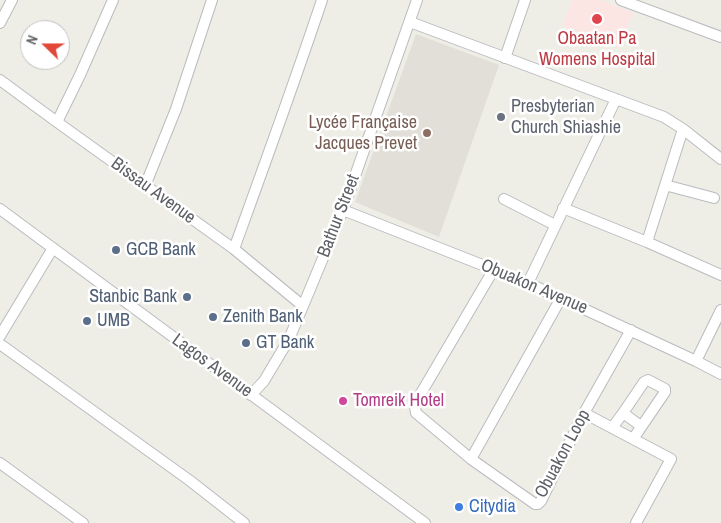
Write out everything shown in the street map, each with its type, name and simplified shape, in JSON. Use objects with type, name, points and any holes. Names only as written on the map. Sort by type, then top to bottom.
[{"type":"street","points":[[0,23],[12,0]]},
{"type":"street","points":[[57,122],[113,0]]},
{"type":"street","points":[[145,186],[176,109],[212,0]]},
{"type":"street","points":[[234,249],[322,0]]},
{"type":"street","name":"Bathur Street","points":[[252,395],[264,381],[289,339],[303,306],[343,210],[417,0]]},
{"type":"street","points":[[505,58],[525,0]]},
{"type":"street","points":[[621,0],[721,37]]},
{"type":"street","points":[[410,22],[664,117],[683,129],[721,159]]},
{"type":"street","name":"Bissau Avenue","points":[[0,80],[234,249],[303,306]]},
{"type":"street","points":[[528,283],[616,99]]},
{"type":"street","points":[[647,242],[683,129]]},
{"type":"street","points":[[665,185],[714,198]]},
{"type":"street","points":[[504,198],[555,225]]},
{"type":"street","points":[[563,208],[721,275]]},
{"type":"street","name":"Lagos Avenue","points":[[0,209],[425,523]]},
{"type":"street","name":"Obuakon Avenue","points":[[343,210],[528,283],[721,374]]},
{"type":"street","points":[[0,336],[53,248]]},
{"type":"street","points":[[494,269],[417,400],[415,407],[416,413],[471,459],[561,298]]},
{"type":"street","points":[[696,361],[721,310]]},
{"type":"street","name":"Obuakon Loop","points":[[471,459],[535,504],[538,504],[584,413],[631,330]]},
{"type":"street","points":[[0,344],[188,480],[244,523]]},
{"type":"street","points":[[612,428],[644,382],[648,380],[665,389],[633,439]]},
{"type":"street","points":[[584,413],[671,459],[636,523]]},
{"type":"street","points":[[623,413],[641,426]]},
{"type":"street","points":[[0,463],[83,523]]},
{"type":"shaded area","name":"Obaatan Pa Womens Hospital","points":[[572,0],[600,0],[633,13],[619,48],[562,26]]},
{"type":"shaded area","name":"Lycée Française Jacques Prevet","points":[[416,34],[499,65],[439,237],[355,202]]},
{"type":"place","name":"Obaatan Pa Womens Hospital","points":[[597,19]]},
{"type":"place","name":"Presbyterian Church Shiashie","points":[[501,117]]},
{"type":"place","name":"Lycée Française Jacques Prevet","points":[[427,133]]},
{"type":"place","name":"GCB Bank","points":[[116,250]]},
{"type":"place","name":"Stanbic Bank","points":[[187,297]]},
{"type":"place","name":"Zenith Bank","points":[[213,317]]},
{"type":"place","name":"UMB","points":[[87,321]]},
{"type":"place","name":"GT Bank","points":[[246,343]]},
{"type":"place","name":"Tomreik Hotel","points":[[343,401]]},
{"type":"place","name":"Citydia","points":[[459,507]]}]
